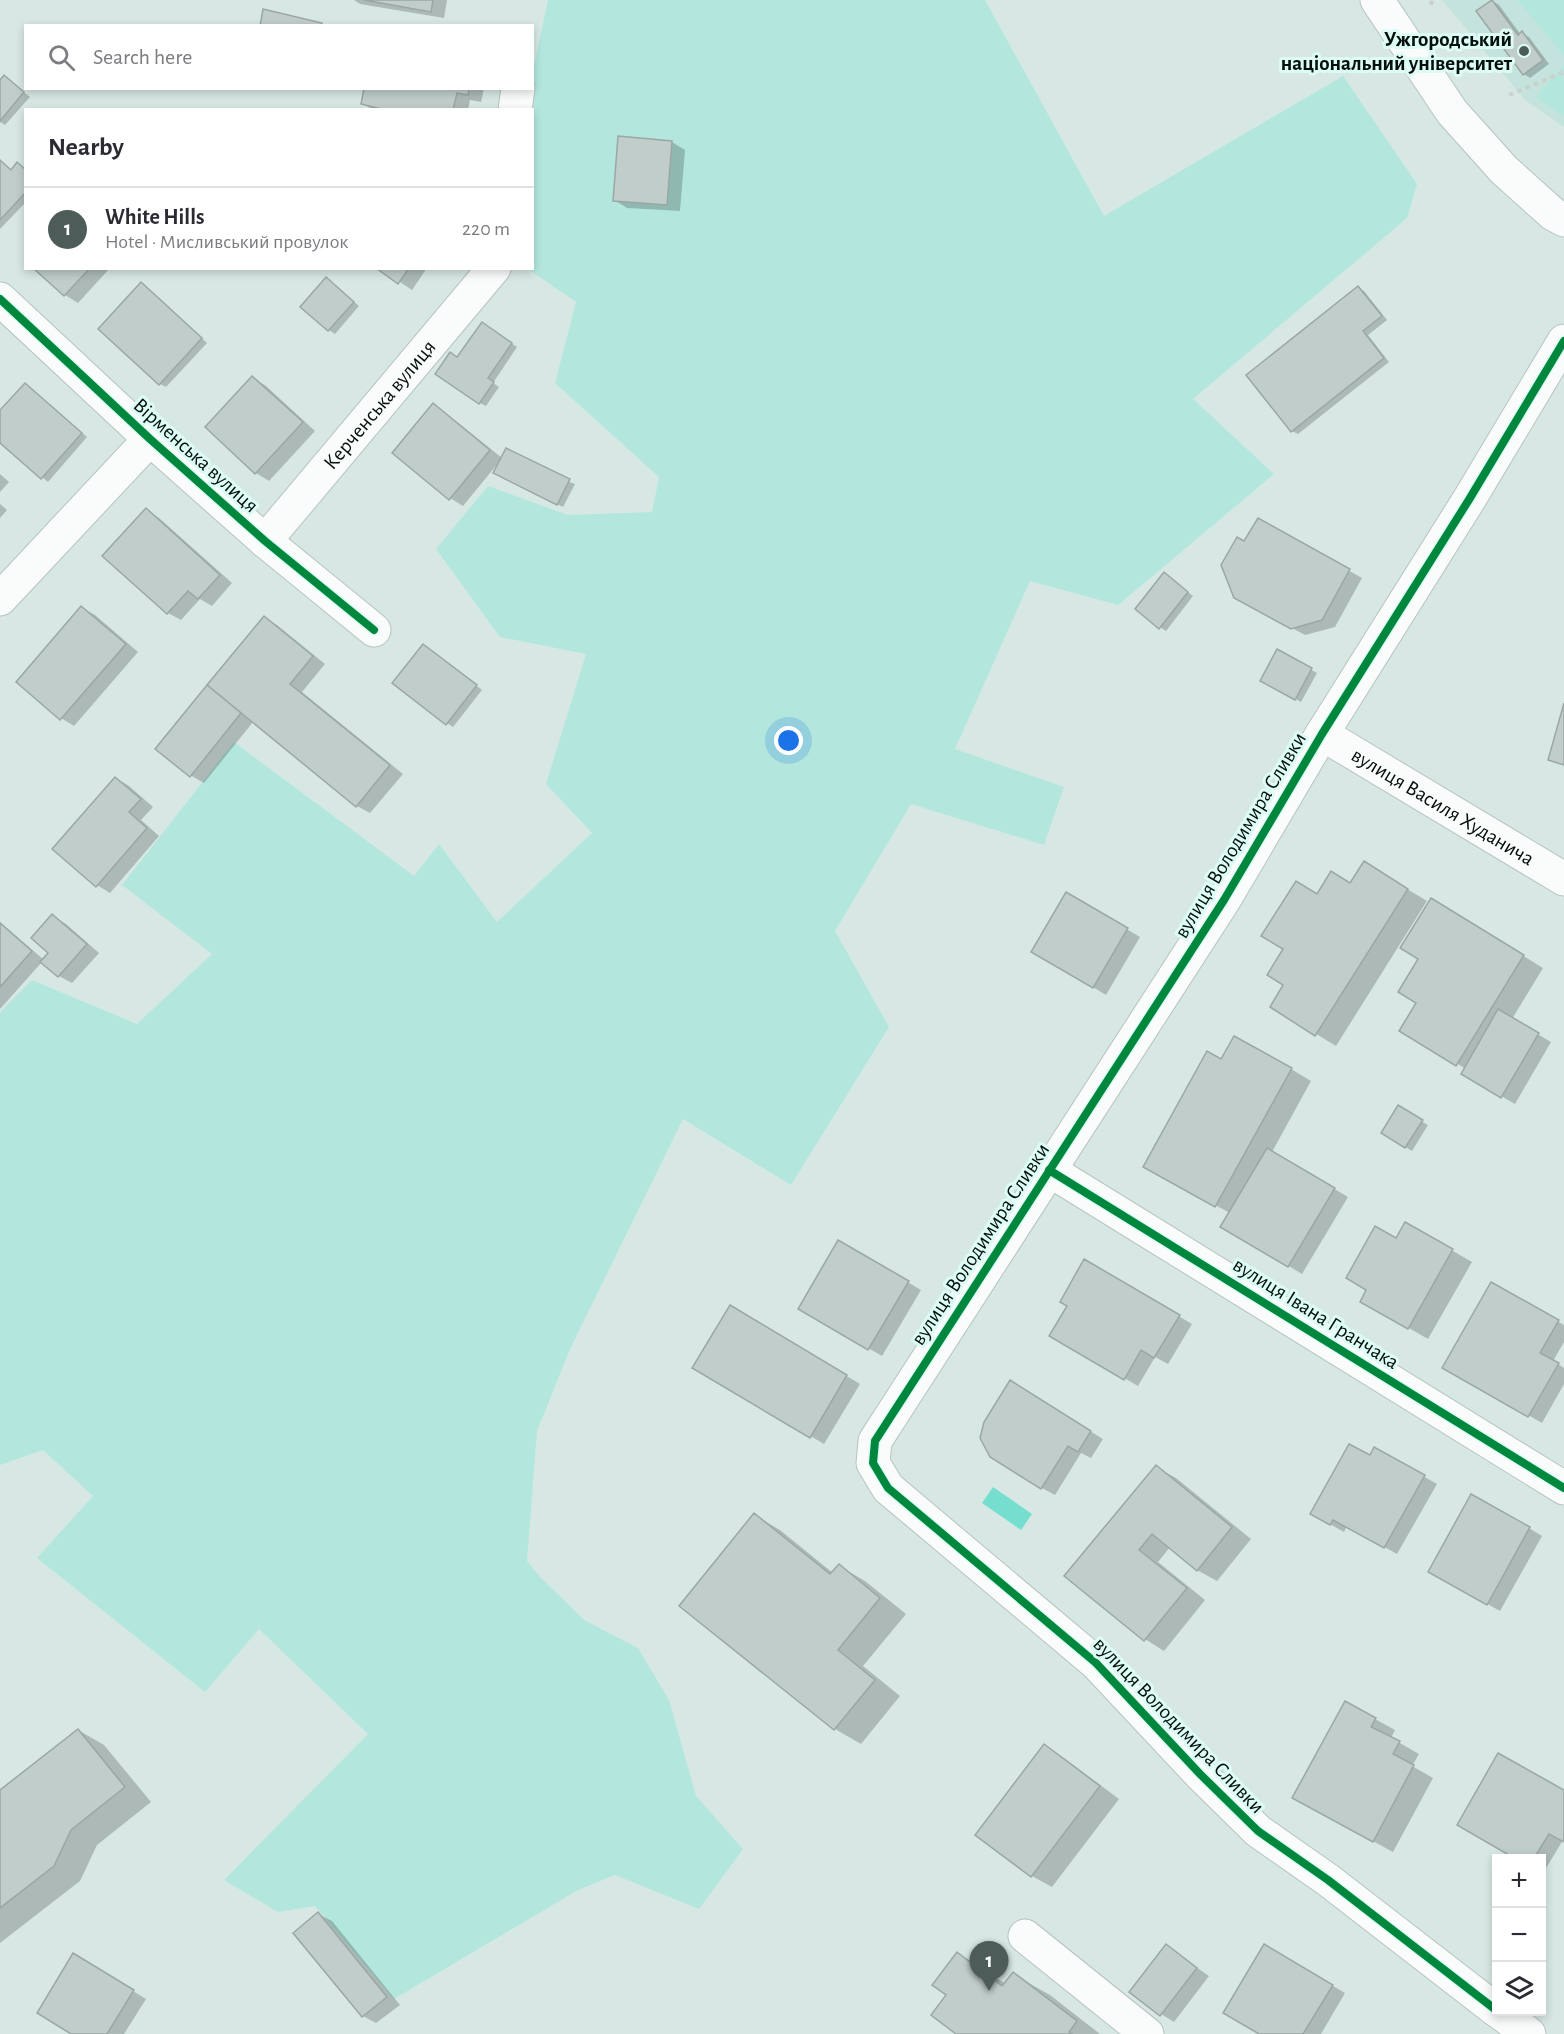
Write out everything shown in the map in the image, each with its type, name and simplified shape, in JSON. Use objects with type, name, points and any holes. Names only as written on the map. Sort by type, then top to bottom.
[{"type":"street","points":[[1377,0],[1452,112],[1503,170],[1553,214],[1564,220]]},
{"type":"street","points":[[515,108],[518,90]]},
{"type":"street","name":"Керченська вулиця","points":[[265,541],[492,270]]},
{"type":"street","name":"Вірменська вулиця","points":[[0,298],[150,439],[265,541],[374,630]]},
{"type":"street","name":"вулиця Володимира Сливки","points":[[1492,2006],[1337,1887],[1258,1831],[1200,1774],[1096,1663],[888,1488],[873,1464],[875,1441],[1224,900],[1322,734],[1470,498],[1564,341]]},
{"type":"street","points":[[0,599],[150,439]]},
{"type":"street","name":"вулиця Василя Худанича","points":[[1322,734],[1564,879]]},
{"type":"street","name":"вулиця Івана Гранчака","points":[[1049,1170],[1564,1488]]},
{"type":"street","points":[[1025,1936],[1147,2034]]},
{"type":"street","name":"вулиця Володимира Сливки","points":[[1505,2016],[1529,2034]]},
{"type":"path","points":[[1509,95],[1564,72]]},
{"type":"shaded area","points":[[548,0],[985,0],[1104,216],[1343,76],[1417,184],[1407,218],[1193,399],[1274,474],[1118,605],[1030,581],[955,749],[1064,787],[1044,845],[911,804],[835,931],[889,1027],[791,1185],[683,1119],[571,1347],[537,1431],[527,1561],[584,1620],[638,1648],[669,1700],[696,1796],[743,1849],[699,1909],[615,1875],[578,1890],[394,1999],[315,1906],[278,1912],[224,1880],[368,1734],[259,1629],[205,1692],[37,1558],[93,1496],[43,1450],[0,1465],[0,1012],[32,980],[137,1024],[212,954],[122,885],[234,742],[414,876],[439,844],[497,922],[592,833],[546,784],[586,654],[500,637],[436,549],[488,486],[568,515],[652,512],[659,477],[555,383],[576,302],[529,270],[534,270],[534,108],[526,108],[531,90],[534,90],[534,66]]},
{"type":"shaded area","name":"Ужгородський національний університет","points":[[1442,0],[1564,0],[1564,127],[1526,101]]},
{"type":"shaded area","points":[[1517,0],[1564,0],[1564,56]]},
{"type":"shaded area","points":[[1564,65],[1564,117],[1536,97]]},
{"type":"shaded area","points":[[993,1487],[1032,1514],[1021,1530],[982,1503]]},
{"type":"building","points":[[364,0],[433,0],[431,12]]},
{"type":"building","points":[[1492,0],[1518,35],[1522,31],[1543,60],[1523,75],[1476,11]]},
{"type":"building","points":[[263,9],[322,23],[322,24],[260,24]]},
{"type":"building","points":[[4,75],[24,92],[0,121],[0,80]]},
{"type":"building","points":[[364,90],[469,90],[468,95],[457,93],[453,108],[377,108],[361,104]]},
{"type":"building","points":[[618,136],[672,141],[667,205],[613,201]]},
{"type":"building","points":[[0,160],[11,170],[17,162],[24,168],[24,194],[0,220]]},
{"type":"building","points":[[35,270],[88,270],[64,296]]},
{"type":"building","points":[[379,270],[408,270],[398,284]]},
{"type":"building","points":[[326,277],[354,302],[328,331],[300,307]]},
{"type":"building","points":[[141,282],[202,338],[159,385],[98,329]]},
{"type":"building","points":[[1358,286],[1382,316],[1363,331],[1384,358],[1291,432],[1246,375]]},
{"type":"building","points":[[482,322],[512,343],[488,378],[494,382],[479,404],[435,374],[450,352],[457,357]]},
{"type":"building","points":[[252,376],[303,422],[255,474],[205,427]]},
{"type":"building","points":[[25,383],[82,433],[41,479],[0,443],[0,410]]},
{"type":"building","points":[[433,403],[490,450],[449,500],[392,453]]},
{"type":"building","points":[[506,448],[570,479],[557,505],[493,473]]},
{"type":"building","points":[[146,508],[220,575],[198,599],[188,591],[167,614],[102,556]]},
{"type":"building","points":[[1258,518],[1350,569],[1322,620],[1291,629],[1234,598],[1221,565],[1237,537],[1244,541]]},
{"type":"building","points":[[1164,572],[1188,592],[1159,629],[1135,609]]},
{"type":"building","points":[[81,606],[126,644],[60,720],[16,682]]},
{"type":"building","points":[[264,616],[313,656],[290,684],[390,765],[356,807],[207,685]]},
{"type":"building","points":[[423,644],[477,685],[446,725],[392,683]]},
{"type":"building","points":[[1277,649],[1312,668],[1295,700],[1260,681]]},
{"type":"building","points":[[207,685],[241,713],[190,777],[155,749]]},
{"type":"building","points":[[1564,703],[1564,765],[1548,760]]},
{"type":"building","points":[[115,777],[141,799],[129,812],[147,828],[96,887],[52,849]]},
{"type":"building","points":[[1364,861],[1408,889],[1315,1036],[1270,1007],[1283,985],[1267,975],[1283,949],[1261,936],[1296,881],[1317,894],[1331,871],[1350,883]]},
{"type":"building","points":[[1066,892],[1128,928],[1093,988],[1031,952]]},
{"type":"building","points":[[1431,898],[1524,955],[1456,1066],[1399,1031],[1416,1003],[1398,992],[1418,959],[1400,948]]},
{"type":"building","points":[[52,914],[87,944],[58,977],[40,962],[48,953],[31,938]]},
{"type":"building","points":[[0,923],[32,951],[0,987]]},
{"type":"building","points":[[1498,1009],[1539,1033],[1501,1098],[1461,1074]]},
{"type":"building","points":[[1234,1036],[1292,1068],[1215,1207],[1143,1167],[1207,1051],[1221,1059]]},
{"type":"building","points":[[1398,1105],[1423,1120],[1405,1148],[1381,1133]]},
{"type":"building","points":[[1267,1148],[1335,1188],[1288,1267],[1220,1227]]},
{"type":"building","points":[[1405,1222],[1453,1249],[1408,1329],[1360,1302],[1366,1290],[1346,1278],[1375,1226],[1396,1238]]},
{"type":"building","points":[[838,1240],[909,1281],[868,1350],[798,1309]]},
{"type":"building","points":[[1084,1259],[1180,1315],[1154,1358],[1141,1350],[1124,1380],[1049,1336],[1067,1306],[1060,1302]]},
{"type":"building","points":[[1491,1282],[1559,1320],[1540,1353],[1559,1363],[1528,1417],[1442,1368]]},
{"type":"building","points":[[730,1305],[847,1375],[810,1438],[692,1368]]},
{"type":"building","points":[[1010,1380],[1091,1431],[1078,1452],[1068,1446],[1041,1489],[990,1457],[980,1438],[984,1422]]},
{"type":"building","points":[[1349,1444],[1370,1455],[1374,1447],[1425,1475],[1384,1548],[1333,1520],[1330,1525],[1310,1514]]},
{"type":"building","points":[[1156,1465],[1232,1527],[1197,1571],[1152,1534],[1139,1550],[1187,1588],[1144,1641],[1064,1576]]},
{"type":"building","points":[[1471,1494],[1530,1527],[1487,1605],[1428,1572]]},
{"type":"building","points":[[754,1513],[830,1574],[839,1564],[880,1598],[838,1650],[875,1680],[834,1730],[679,1606]]},
{"type":"building","points":[[1345,1701],[1376,1718],[1371,1727],[1400,1741],[1393,1754],[1414,1765],[1373,1842],[1292,1798]]},
{"type":"building","points":[[78,1729],[125,1787],[71,1830],[54,1866],[0,1908],[0,1790]]},
{"type":"building","points":[[1044,1744],[1100,1786],[1031,1877],[975,1835]]},
{"type":"building","points":[[1498,1753],[1564,1790],[1564,1842],[1549,1834],[1536,1854],[1507,1854],[1457,1825]]},
{"type":"building","points":[[318,1912],[387,1997],[362,2017],[293,1933]]},
{"type":"building","points":[[1166,1944],[1197,1968],[1160,2016],[1129,1992]]},
{"type":"building","points":[[1264,1944],[1333,1985],[1303,2034],[1259,2034],[1223,2013]]},
{"type":"building","points":[[957,1952],[1002,1986],[1013,1972],[1077,2021],[1069,2032],[1072,2034],[956,2034],[931,2015],[946,1995],[932,1985]]},
{"type":"building","points":[[73,1953],[134,1990],[107,2034],[71,2034],[37,2013]]},
{"type":"cycle path","points":[[0,299],[150,439],[265,541],[374,630]]},
{"type":"cycle path","points":[[1492,2007],[1328,1880],[1258,1831],[1200,1774],[1096,1663],[888,1488],[873,1463],[875,1441],[1224,900],[1322,734],[1470,498],[1564,341]]},
{"type":"cycle path","points":[[1049,1170],[1564,1488]]},
{"type":"place","name":"Ужгородський національний університет","points":[[1524,51]]},
{"type":"place","name":"White Hills","points":[[989,1991]]}]
